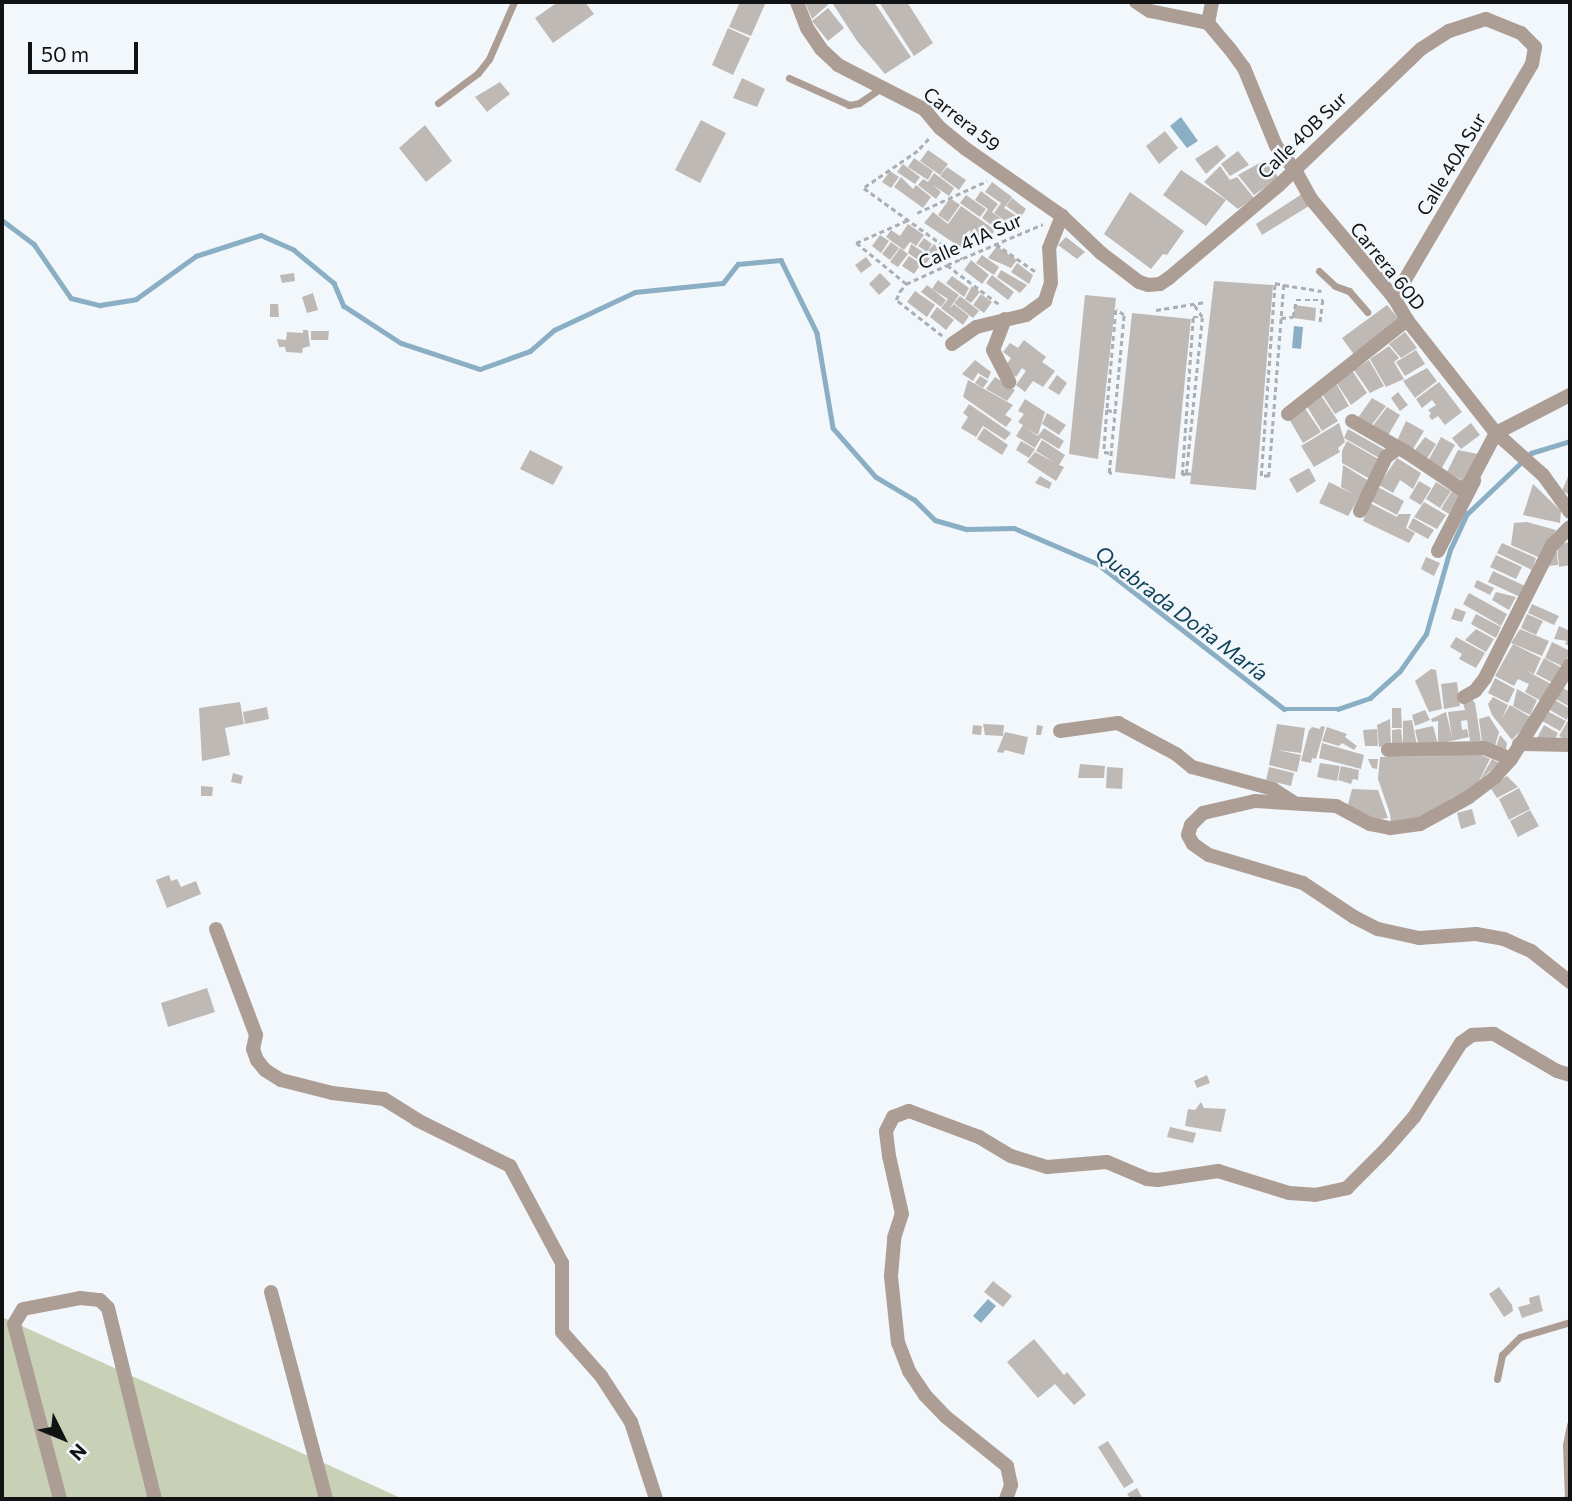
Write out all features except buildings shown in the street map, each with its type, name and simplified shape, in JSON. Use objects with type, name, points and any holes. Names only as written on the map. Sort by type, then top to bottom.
[{"type":"street","name":"Carrera 59","points":[[796,2],[807,28],[821,49],[838,65],[924,109],[940,128],[1062,216],[1101,253],[1139,282],[1148,285]]},
{"type":"street","points":[[1136,2],[1150,11],[1208,23],[1212,2]]},
{"type":"street","name":"Calle 40A Sur","points":[[1394,298],[1532,64],[1535,47],[1521,33],[1486,19]]},
{"type":"street","name":"Calle 40B Sur","points":[[1148,285],[1160,284],[1169,278],[1295,170],[1421,49],[1449,31],[1486,19]]},
{"type":"street","name":"Carrera 60D","points":[[1208,23],[1244,68],[1276,146],[1295,170],[1311,199],[1394,298],[1407,320],[1501,437],[1543,475],[1570,512]]},
{"type":"street","points":[[952,344],[976,327],[1026,315],[1040,306],[1048,295],[1051,283],[1049,248],[1062,216]]},
{"type":"street","points":[[1005,319],[993,350],[1009,382]]},
{"type":"street","points":[[1288,414],[1407,320]]},
{"type":"street","points":[[1352,421],[1406,452],[1461,489],[1469,484],[1501,437],[1570,395]]},
{"type":"street","points":[[1438,551],[1501,437]]},
{"type":"street","points":[[1360,511],[1386,457],[1397,449]]},
{"type":"street","points":[[1464,697],[1475,691],[1485,678],[1552,545],[1570,527]]},
{"type":"street","points":[[1570,665],[1511,760],[1469,797],[1420,824],[1390,828],[1370,824],[1336,806],[1255,801],[1215,808],[1203,813],[1191,825],[1190,840],[1209,855],[1303,883],[1378,929],[1419,938],[1476,934],[1504,939],[1531,951],[1570,982]]},
{"type":"street","points":[[1060,731],[1118,723],[1176,754],[1192,767],[1273,789],[1294,803]]},
{"type":"street","points":[[1519,744],[1570,745]]},
{"type":"street","points":[[1388,750],[1484,748],[1511,760]]},
{"type":"street","points":[[216,929],[256,1035],[253,1049],[265,1070],[281,1080],[332,1093],[384,1099],[417,1120],[510,1166],[562,1263],[562,1332],[601,1376],[631,1422],[656,1499]]},
{"type":"street","points":[[1006,1499],[1011,1485],[1007,1466],[946,1417],[925,1395],[909,1371],[898,1343],[891,1266],[894,1238],[902,1214],[888,1156],[886,1131],[893,1116],[909,1111],[979,1137],[1011,1156],[1047,1167],[1107,1162],[1147,1179],[1158,1180],[1218,1171],[1289,1193],[1315,1195],[1347,1188],[1386,1149],[1414,1117],[1461,1043],[1472,1035],[1494,1034],[1558,1071],[1570,1075]]},
{"type":"street","points":[[271,1292],[326,1499]]},
{"type":"street","points":[[60,1499],[14,1324],[23,1309],[80,1298],[100,1300],[108,1308],[155,1499]]},
{"type":"lane","points":[[438,103],[478,73],[489,59],[514,2]]},
{"type":"lane","points":[[789,78],[849,105],[859,103],[881,87]]},
{"type":"lane","points":[[1319,271],[1329,281],[1349,291],[1367,312]]},
{"type":"lane","points":[[1497,1379],[1502,1355],[1520,1336],[1570,1322]]},
{"type":"lane","points":[[1567,1499],[1566,1437],[1570,1425]]},
{"type":"path","points":[[940,128],[918,151],[864,188],[962,258]]},
{"type":"path","points":[[917,213],[1002,174]]},
{"type":"path","name":"Calle 41A Sur","points":[[952,344],[896,300],[906,284],[1062,216]]},
{"type":"path","points":[[906,284],[856,243],[908,220]]},
{"type":"path","points":[[996,244],[1051,283]]},
{"type":"path","points":[[947,265],[1005,309],[1005,319]]},
{"type":"path","points":[[1284,285],[1269,476],[1261,476],[1275,283],[1328,292],[1329,281]]},
{"type":"path","points":[[1282,318],[1293,317],[1296,300],[1322,300],[1320,323]]},
{"type":"path","points":[[1156,310],[1205,302]]},
{"type":"path","points":[[1194,305],[1202,317],[1189,474],[1182,475],[1193,317],[1202,317]]},
{"type":"path","points":[[1111,453],[1104,453],[1110,410],[1116,310],[1124,315],[1111,453],[1109,473],[1112,473]]},
{"type":"green space","points":[[2,1317],[403,1499],[2,1499]]},
{"type":"water","points":[[1181,117],[1198,141],[1187,148],[1170,126]]},
{"type":"water","points":[[1294,326],[1303,327],[1301,349],[1292,348]]},
{"type":"water","points":[[988,1299],[996,1306],[981,1323],[973,1316]]},
{"type":"waterway","name":"Quebrada Doña María","points":[[2,220],[34,244],[71,298],[100,305],[136,299],[196,256],[261,235],[294,250],[334,283],[344,306],[401,343],[480,369],[530,351],[554,330],[635,292],[723,283],[738,264],[781,260],[817,333],[833,428],[876,477],[915,500],[935,520],[967,529],[1014,528],[1098,564],[1284,709],[1338,709],[1370,698],[1400,671],[1426,634],[1450,550],[1467,514],[1531,453],[1570,441]]}]
